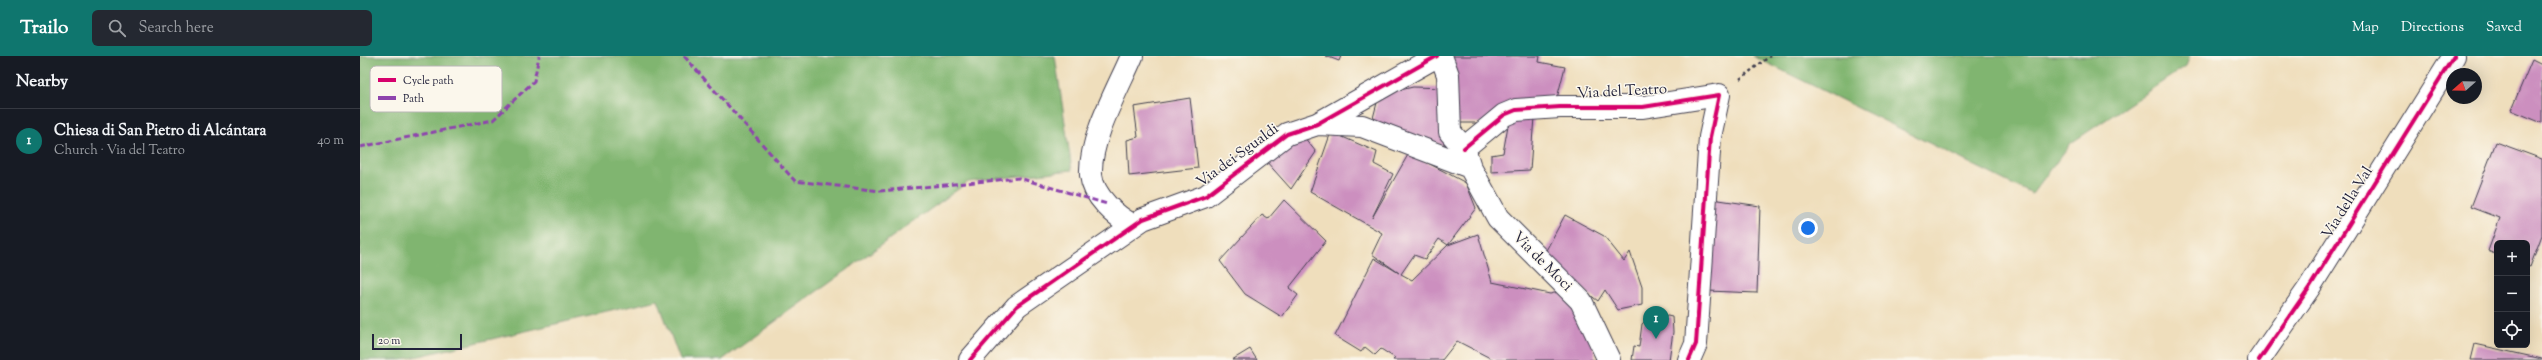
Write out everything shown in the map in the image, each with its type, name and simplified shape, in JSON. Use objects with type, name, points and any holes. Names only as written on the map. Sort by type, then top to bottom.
[{"type":"street","points":[[1132,56],[1095,144],[1091,175],[1096,191],[1122,220],[1133,225]]},
{"type":"street","name":"Via dei Sgualdi","points":[[970,360],[1017,306],[1133,225],[1143,219],[1206,196],[1287,134],[1317,124],[1437,56]]},
{"type":"street","name":"Via de Moci","points":[[1441,56],[1448,75],[1450,132],[1467,158],[1498,218],[1581,301],[1609,360]]},
{"type":"street","name":"Via della Val","points":[[2259,360],[2309,288],[2454,56]]},
{"type":"street","points":[[1689,360],[1696,344],[1710,137],[1719,95]]},
{"type":"street","name":"Via del Teatro","points":[[1467,158],[1504,115],[1516,110],[1560,107],[1643,106],[1719,95]]},
{"type":"street","name":"Via dei Sgualdi","points":[[1317,124],[1362,126],[1467,158]]},
{"type":"path","points":[[1719,95],[1770,56]]},
{"type":"green space","points":[[360,56],[1055,56],[1072,170],[968,182],[722,360],[680,360],[658,300],[402,360],[360,360]]},
{"type":"green space","points":[[1753,56],[2190,56],[2186,66],[2071,143],[2032,194]]},
{"type":"building","points":[[1326,56],[1341,56],[1339,61]]},
{"type":"building","points":[[1451,56],[1540,56],[1539,62],[1565,67],[1556,102],[1482,123],[1454,123]]},
{"type":"building","points":[[2532,60],[2542,65],[2542,123],[2511,110]]},
{"type":"building","points":[[1413,87],[1445,88],[1444,146],[1372,122],[1379,95]]},
{"type":"building","points":[[1190,98],[1198,168],[1129,176],[1127,140],[1138,137],[1134,107]]},
{"type":"building","points":[[1534,117],[1530,170],[1491,172],[1491,155],[1503,153],[1509,120]]},
{"type":"building","points":[[1300,132],[1316,152],[1291,189],[1265,160]]},
{"type":"building","points":[[1331,132],[1377,152],[1374,164],[1393,174],[1372,218],[1409,153],[1466,183],[1476,208],[1448,245],[1478,234],[1492,282],[1550,294],[1563,291],[1591,335],[1596,360],[1494,360],[1457,341],[1442,360],[1393,360],[1395,358],[1381,349],[1375,355],[1365,347],[1361,352],[1335,336],[1374,258],[1399,273],[1372,254],[1382,233],[1310,192]],"holes":[[[1439,239],[1448,245],[1412,280],[1401,274],[1414,255],[1425,259]]]},
{"type":"building","points":[[2496,142],[2542,159],[2542,235],[2530,267],[2530,240],[2494,240],[2494,254],[2488,251],[2500,218],[2471,207]]},
{"type":"building","points":[[1712,199],[1760,206],[1757,293],[1708,291]]},
{"type":"building","points":[[1284,200],[1326,241],[1289,288],[1298,295],[1282,317],[1245,294],[1220,261],[1262,215],[1268,219]]},
{"type":"building","points":[[1565,215],[1604,236],[1624,261],[1630,252],[1642,287],[1642,305],[1618,310],[1605,290],[1598,301],[1542,258]]},
{"type":"building","points":[[1654,313],[1672,317],[1673,332],[1669,360],[1632,360],[1634,346],[1639,347],[1642,324]]},
{"type":"building","points":[[2475,344],[2542,359],[2542,360],[2471,360]]},
{"type":"building","points":[[1250,349],[1257,360],[1232,360]]},
{"type":"marked path","points":[[502,111],[534,81],[539,56]]},
{"type":"marked path","points":[[684,56],[795,181],[880,191],[1019,178],[1107,204]]},
{"type":"marked path","points":[[360,147],[493,120],[501,112]]},
{"type":"cycle path","points":[[970,360],[1017,306],[1143,219],[1206,196],[1287,134],[1317,124],[1437,56]]},
{"type":"cycle path","points":[[2259,360],[2309,288],[2454,56]]},
{"type":"cycle path","points":[[1464,148],[1504,115],[1516,110],[1560,107],[1643,107],[1719,95],[1710,137],[1696,344],[1689,360]]},
{"type":"place","name":"Chiesa di San Pietro di Alcántara","points":[[1656,339]]}]
